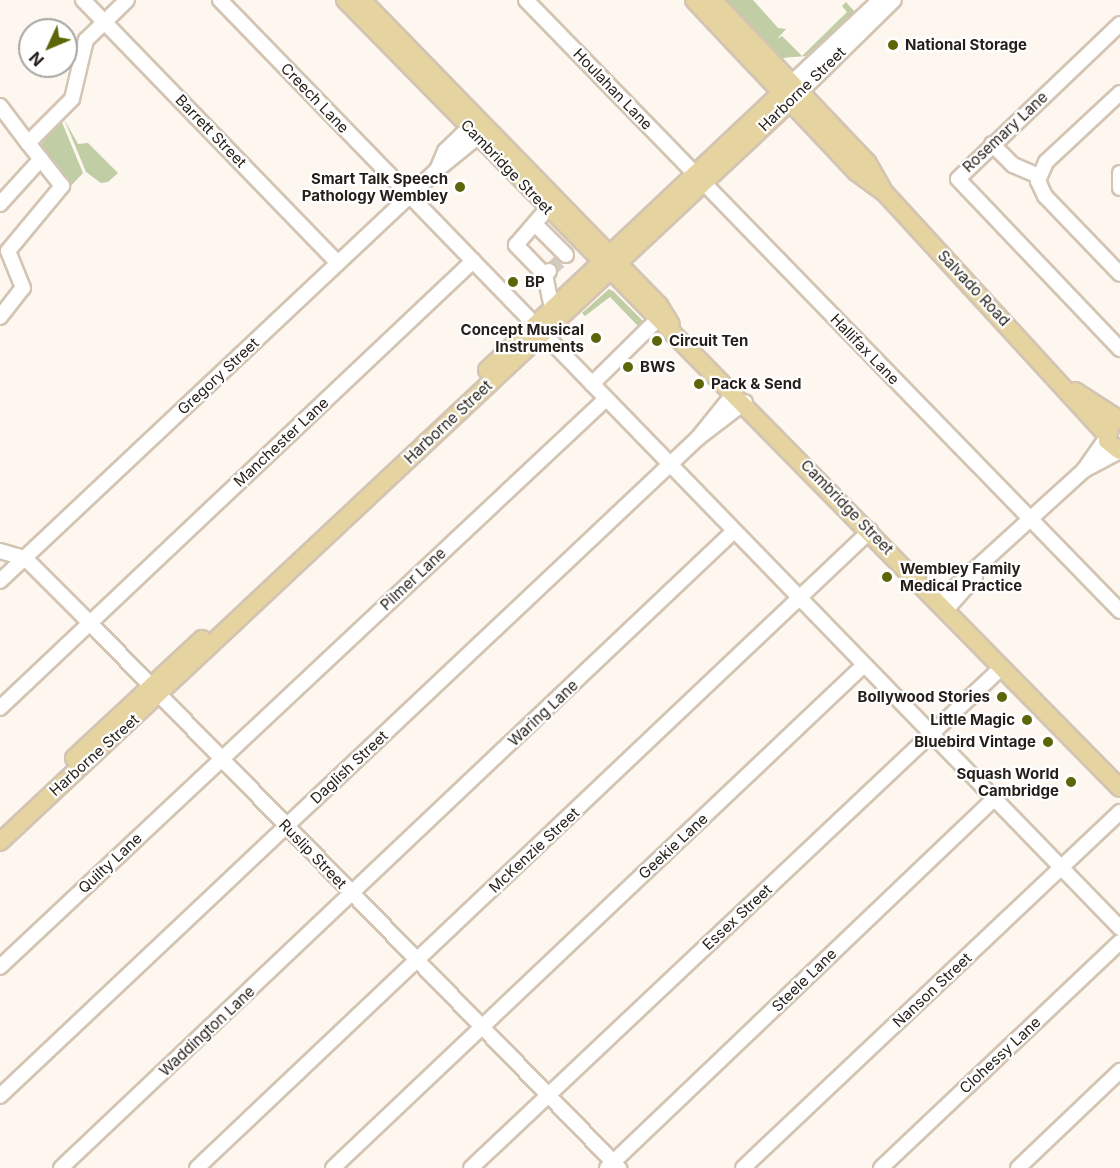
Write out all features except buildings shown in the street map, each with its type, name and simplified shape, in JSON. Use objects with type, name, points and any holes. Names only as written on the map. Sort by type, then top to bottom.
[{"type":"main road","name":"Cambridge Street","points":[[345,0],[478,128],[609,264],[658,319],[674,330],[1120,788]]},
{"type":"main road","name":"Cambridge Street","points":[[362,0],[579,242],[659,305],[674,330]]},
{"type":"main road","name":"Salvado Road","points":[[694,0],[791,92]]},
{"type":"main road","name":"Salvado Road","points":[[713,0],[856,172],[884,192],[1065,384],[1119,451]]},
{"type":"main road","name":"Harborne Street","points":[[0,842],[155,691],[791,92]]},
{"type":"main road","name":"Harborne Street","points":[[539,329],[552,309],[609,264]]},
{"type":"main road","name":"Salvado Road","points":[[1065,384],[1120,420]]},
{"type":"main road","points":[[1106,436],[1120,420]]},
{"type":"main road","name":"Harborne Street","points":[[0,828],[155,691]]},
{"type":"street","name":"Barrett Street","points":[[83,0],[338,263]]},
{"type":"street","points":[[28,143],[72,99],[82,48],[127,0]]},
{"type":"street","name":"Creech Lane","points":[[220,0],[1120,928]]},
{"type":"street","name":"Houlahan Lane","points":[[526,0],[700,179]]},
{"type":"street","name":"Harborne Street","points":[[791,92],[880,0]]},
{"type":"street","name":"Harborne Street","points":[[791,92],[894,0]]},
{"type":"street","name":"Rosemary Lane","points":[[1120,24],[961,172],[959,183],[1120,349]]},
{"type":"street","points":[[1120,93],[1046,162],[1039,176],[1045,196],[1120,274]]},
{"type":"street","points":[[0,106],[62,186],[8,251],[23,288],[0,316]]},
{"type":"street","name":"Gregory Street","points":[[0,581],[437,170],[478,128]]},
{"type":"street","points":[[992,144],[1013,165],[1039,176]]},
{"type":"street","points":[[0,204],[40,159]]},
{"type":"street","points":[[1120,173],[1120,189]]},
{"type":"street","name":"Hallifax Lane","points":[[700,179],[1120,611]]},
{"type":"street","points":[[547,208],[533,222],[563,258],[579,242]]},
{"type":"street","points":[[537,226],[516,245],[547,273],[552,309]]},
{"type":"street","name":"Manchester Lane","points":[[0,708],[473,261]]},
{"type":"street","points":[[591,384],[630,340],[658,319]]},
{"type":"street","name":"Daglish Street","points":[[0,1096],[740,397]]},
{"type":"street","name":"Pilmer Lane","points":[[220,759],[606,399]]},
{"type":"street","points":[[943,606],[1084,470],[1106,436]]},
{"type":"street","points":[[1084,470],[1119,451]]},
{"type":"street","name":"Waring Lane","points":[[352,894],[734,531]]},
{"type":"street","name":"McKenzie Street","points":[[198,1168],[870,531]]},
{"type":"street","name":"Ruslip Street","points":[[0,550],[25,558],[90,623],[549,1095],[613,1166]]},
{"type":"street","name":"Geekie Lane","points":[[333,1168],[864,665]]},
{"type":"street","name":"Essex Street","points":[[471,1168],[1002,667]]},
{"type":"street","name":"Quilty Lane","points":[[0,967],[220,759]]},
{"type":"street","name":"Steele Lane","points":[[613,1166],[994,799]]},
{"type":"street","name":"Nanson Street","points":[[743,1168],[1120,812]]},
{"type":"street","name":"Waddington Lane","points":[[61,1168],[352,894]]},
{"type":"street","name":"Clohessy Lane","points":[[881,1168],[1120,942]]},
{"type":"street","points":[[1018,1168],[1120,1071]]},
{"type":"green space","points":[[726,0],[753,0],[778,28],[786,29],[777,39],[782,36],[802,56],[847,12],[842,6],[846,2],[855,12],[806,56],[782,58]]},
{"type":"green space","points":[[64,119],[78,144],[88,143],[118,173],[108,182],[101,183],[86,172]]},
{"type":"green space","points":[[61,120],[83,173],[66,191],[64,177],[39,147]]},
{"type":"green space","points":[[609,289],[643,321],[638,326],[610,297],[585,316],[582,313]]},
{"type":"tunnel","points":[[549,271],[560,261]]},
{"type":"place","name":"National Storage","points":[[893,45]]},
{"type":"place","name":"Smart Talk Speech Pathology Wembley","points":[[460,187]]},
{"type":"place","name":"BP","points":[[513,282]]},
{"type":"place","name":"Concept Musical Instruments","points":[[596,338]]},
{"type":"place","name":"Circuit Ten","points":[[657,341]]},
{"type":"place","name":"BWS","points":[[628,367]]},
{"type":"place","name":"Pack & Send","points":[[699,384]]},
{"type":"place","name":"Wembley Family Medical Practice","points":[[887,577]]},
{"type":"place","name":"Bollywood Stories","points":[[1002,697]]},
{"type":"place","name":"Little Magic","points":[[1027,720]]},
{"type":"place","name":"Bluebird Vintage","points":[[1048,742]]},
{"type":"place","name":"Squash World Cambridge","points":[[1071,782]]}]
